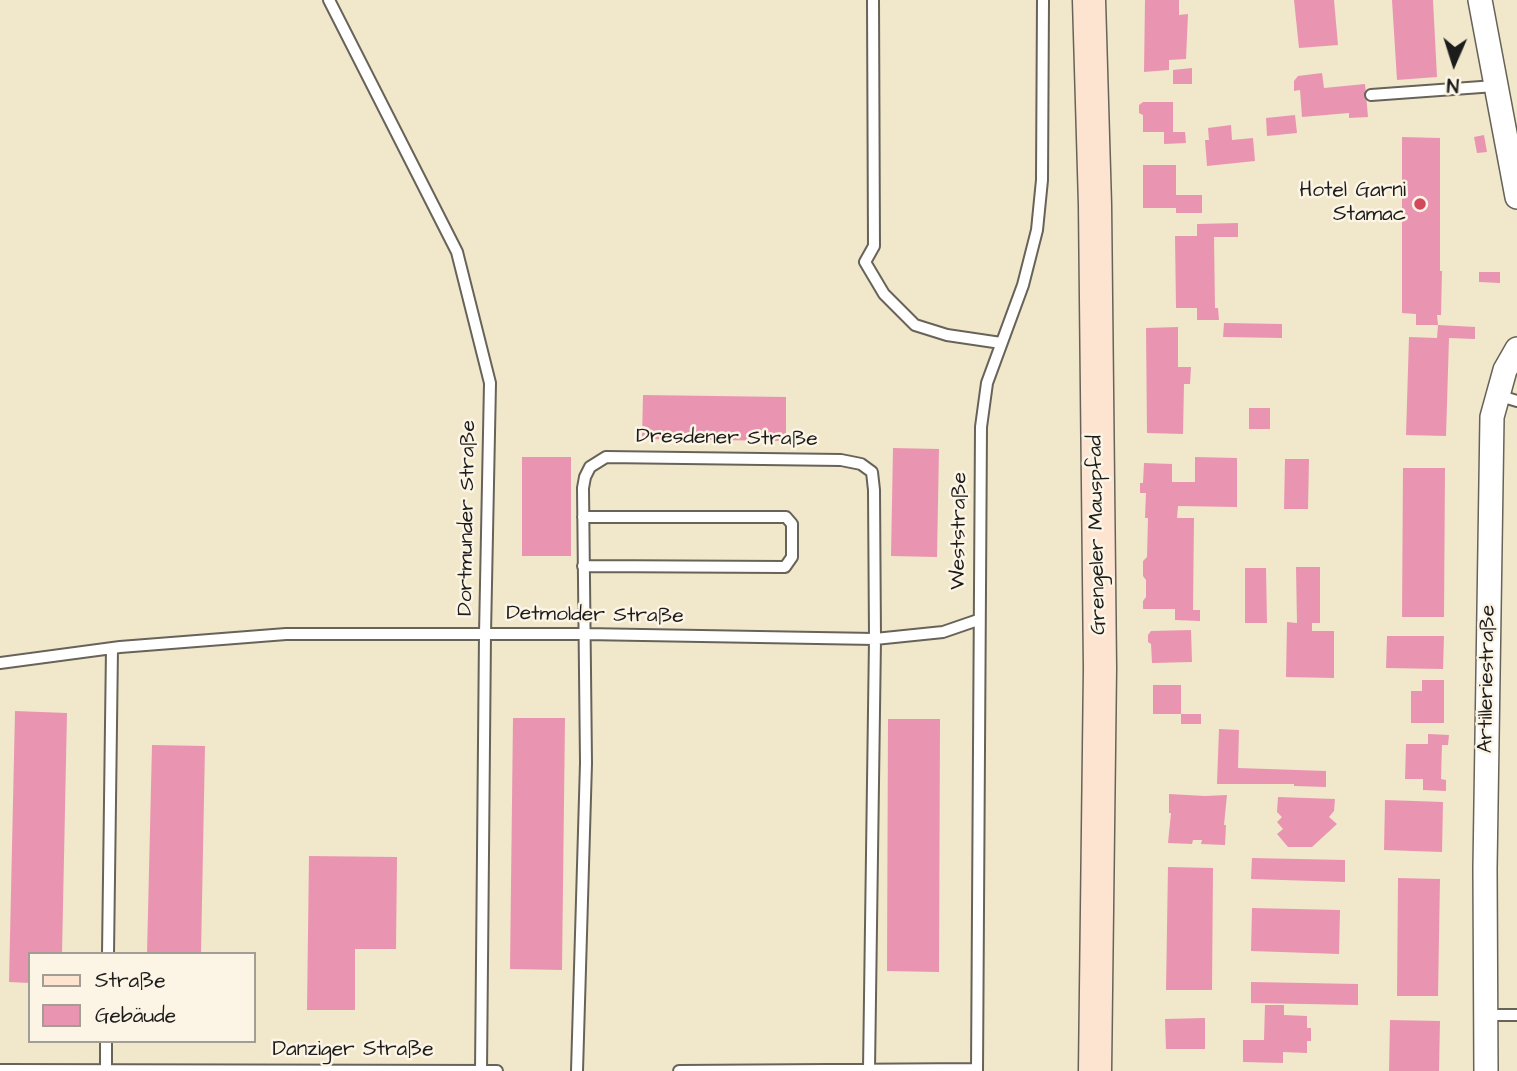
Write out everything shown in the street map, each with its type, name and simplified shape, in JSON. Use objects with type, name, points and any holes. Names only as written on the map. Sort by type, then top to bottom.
[{"type":"main road","name":"Grengeler Mauspfad","points":[[1088,0],[1095,205],[1100,668],[1095,1071]]},
{"type":"street","points":[[1480,0],[1517,197]]},
{"type":"street","name":"Artilleriestraße","points":[[1486,1071],[1485,868],[1492,417],[1507,398],[1505,370],[1517,349]]},
{"type":"lane","name":"Dortmunder Straße","points":[[328,0],[457,252],[490,383],[481,1071]]},
{"type":"lane","points":[[873,0],[874,246],[865,262],[884,294],[915,325],[947,335],[1001,343]]},
{"type":"lane","name":"Weststraße","points":[[977,1070],[981,427],[987,383],[1023,285],[1037,230],[1042,180],[1043,0]]},
{"type":"lane","points":[[1371,95],[1495,86]]},
{"type":"lane","name":"Dresdener Straße","points":[[578,1071],[586,763],[584,477],[590,467],[606,457],[841,460],[861,464],[872,472],[875,639],[869,1069]]},
{"type":"lane","points":[[583,517],[786,517],[792,524],[792,557],[785,567],[583,566]]},
{"type":"lane","name":"Detmolder Straße","points":[[0,663],[112,648],[286,634],[585,634],[875,639],[943,632],[978,620]]},
{"type":"lane","points":[[108,952],[112,648]]},
{"type":"lane","points":[[1487,1015],[1517,1015]]},
{"type":"lane","points":[[106,1043],[106,1070]]},
{"type":"lane","name":"Danziger Straße","points":[[0,1070],[496,1071]]},
{"type":"lane","points":[[678,1071],[977,1070]]},
{"type":"building","points":[[1145,0],[1179,0],[1179,15],[1188,14],[1186,59],[1169,60],[1169,70],[1144,72]]},
{"type":"building","points":[[1294,0],[1334,0],[1338,45],[1299,48]]},
{"type":"building","points":[[1392,0],[1433,0],[1437,77],[1397,80]]},
{"type":"building","points":[[1192,68],[1192,84],[1173,84],[1173,70]]},
{"type":"building","points":[[1322,73],[1324,88],[1365,84],[1368,117],[1349,118],[1349,113],[1302,117],[1300,90],[1294,91],[1294,81],[1298,76]]},
{"type":"building","points":[[1143,102],[1173,102],[1173,132],[1185,132],[1186,143],[1164,144],[1164,132],[1143,132],[1143,115],[1139,113],[1139,105]]},
{"type":"building","points":[[1295,115],[1297,133],[1267,136],[1266,118]]},
{"type":"building","points":[[1231,125],[1232,140],[1253,138],[1255,161],[1207,166],[1205,140],[1209,140],[1208,128]]},
{"type":"building","points":[[1484,135],[1487,152],[1477,153],[1474,137]]},
{"type":"building","name":"Hotel Garni Stamac","points":[[1402,137],[1440,138],[1442,271],[1441,315],[1437,315],[1438,325],[1416,325],[1416,314],[1402,313]]},
{"type":"building","points":[[1143,165],[1176,165],[1176,195],[1202,195],[1202,213],[1176,213],[1176,208],[1143,208]]},
{"type":"building","points":[[1238,223],[1238,237],[1214,237],[1215,308],[1218,308],[1219,320],[1197,320],[1197,308],[1176,308],[1175,236],[1197,236],[1197,224]]},
{"type":"building","points":[[1479,272],[1500,272],[1500,283],[1479,282]]},
{"type":"building","points":[[1224,323],[1282,324],[1282,338],[1223,337]]},
{"type":"building","points":[[1438,325],[1475,327],[1475,339],[1449,338],[1446,436],[1406,435],[1409,337],[1437,338]]},
{"type":"building","points":[[1178,327],[1178,367],[1191,367],[1190,384],[1184,384],[1183,434],[1147,433],[1146,328]]},
{"type":"building","points":[[643,395],[786,397],[786,441],[642,439]]},
{"type":"building","points":[[1249,408],[1270,408],[1270,429],[1249,429]]},
{"type":"building","points":[[893,448],[939,449],[937,557],[891,556]]},
{"type":"building","points":[[522,457],[571,457],[571,556],[522,556]]},
{"type":"building","points":[[1195,457],[1237,458],[1237,507],[1178,506],[1177,518],[1194,518],[1193,610],[1200,610],[1200,621],[1175,620],[1175,609],[1143,609],[1146,580],[1143,576],[1143,561],[1147,557],[1148,518],[1145,518],[1146,493],[1140,493],[1140,483],[1143,483],[1144,463],[1172,464],[1172,482],[1195,482]]},
{"type":"building","points":[[1285,459],[1309,459],[1308,509],[1284,509]]},
{"type":"building","points":[[1403,468],[1445,468],[1444,617],[1402,617]]},
{"type":"building","points":[[1296,567],[1320,567],[1320,623],[1312,623],[1312,631],[1334,631],[1334,678],[1286,677],[1287,622],[1297,623]]},
{"type":"building","points":[[1245,568],[1266,568],[1267,623],[1245,623]]},
{"type":"building","points":[[1191,630],[1192,662],[1152,663],[1151,644],[1148,642],[1151,631]]},
{"type":"building","points":[[1387,636],[1444,636],[1443,669],[1386,668]]},
{"type":"building","points":[[1422,680],[1444,680],[1444,723],[1411,723],[1411,691],[1422,691]]},
{"type":"building","points":[[1153,685],[1181,685],[1181,714],[1153,714]]},
{"type":"building","points":[[15,711],[67,713],[62,952],[28,952],[28,983],[9,982]]},
{"type":"building","points":[[1181,714],[1201,714],[1201,724],[1181,724]]},
{"type":"building","points":[[513,718],[565,718],[562,970],[510,969]]},
{"type":"building","points":[[888,719],[940,719],[939,972],[887,971]]},
{"type":"building","points":[[1219,729],[1239,730],[1238,768],[1326,771],[1326,787],[1294,784],[1217,784]]},
{"type":"building","points":[[1428,734],[1449,735],[1448,745],[1442,745],[1441,779],[1446,780],[1446,791],[1423,790],[1423,779],[1405,779],[1406,744],[1428,744]]},
{"type":"building","points":[[152,745],[205,746],[201,952],[147,952]]},
{"type":"building","points":[[1169,794],[1227,795],[1225,845],[1201,844],[1202,840],[1193,840],[1192,844],[1168,843],[1171,813]]},
{"type":"building","points":[[1278,797],[1335,799],[1334,811],[1329,817],[1337,824],[1312,847],[1288,847],[1277,834],[1283,829],[1277,822],[1282,817],[1277,812]]},
{"type":"building","points":[[1385,800],[1443,802],[1442,852],[1384,850]]},
{"type":"building","points":[[309,856],[397,857],[396,949],[355,949],[355,1010],[307,1010]]},
{"type":"building","points":[[1252,858],[1345,860],[1345,882],[1251,879]]},
{"type":"building","points":[[1168,867],[1213,868],[1212,990],[1166,990]]},
{"type":"building","points":[[1398,878],[1440,879],[1438,996],[1397,996]]},
{"type":"building","points":[[1252,908],[1340,910],[1339,954],[1251,951]]},
{"type":"building","points":[[1251,982],[1358,984],[1358,1005],[1251,1003]]},
{"type":"building","points":[[1265,1005],[1284,1005],[1284,1015],[1307,1016],[1311,1041],[1307,1041],[1307,1053],[1283,1052],[1283,1063],[1243,1062],[1243,1040],[1264,1040]]},
{"type":"building","points":[[1205,1018],[1205,1049],[1166,1049],[1165,1019]]},
{"type":"building","points":[[1390,1020],[1440,1021],[1439,1071],[1389,1071]]},
{"type":"place","name":"Hotel Garni Stamac","points":[[1420,204]]}]
